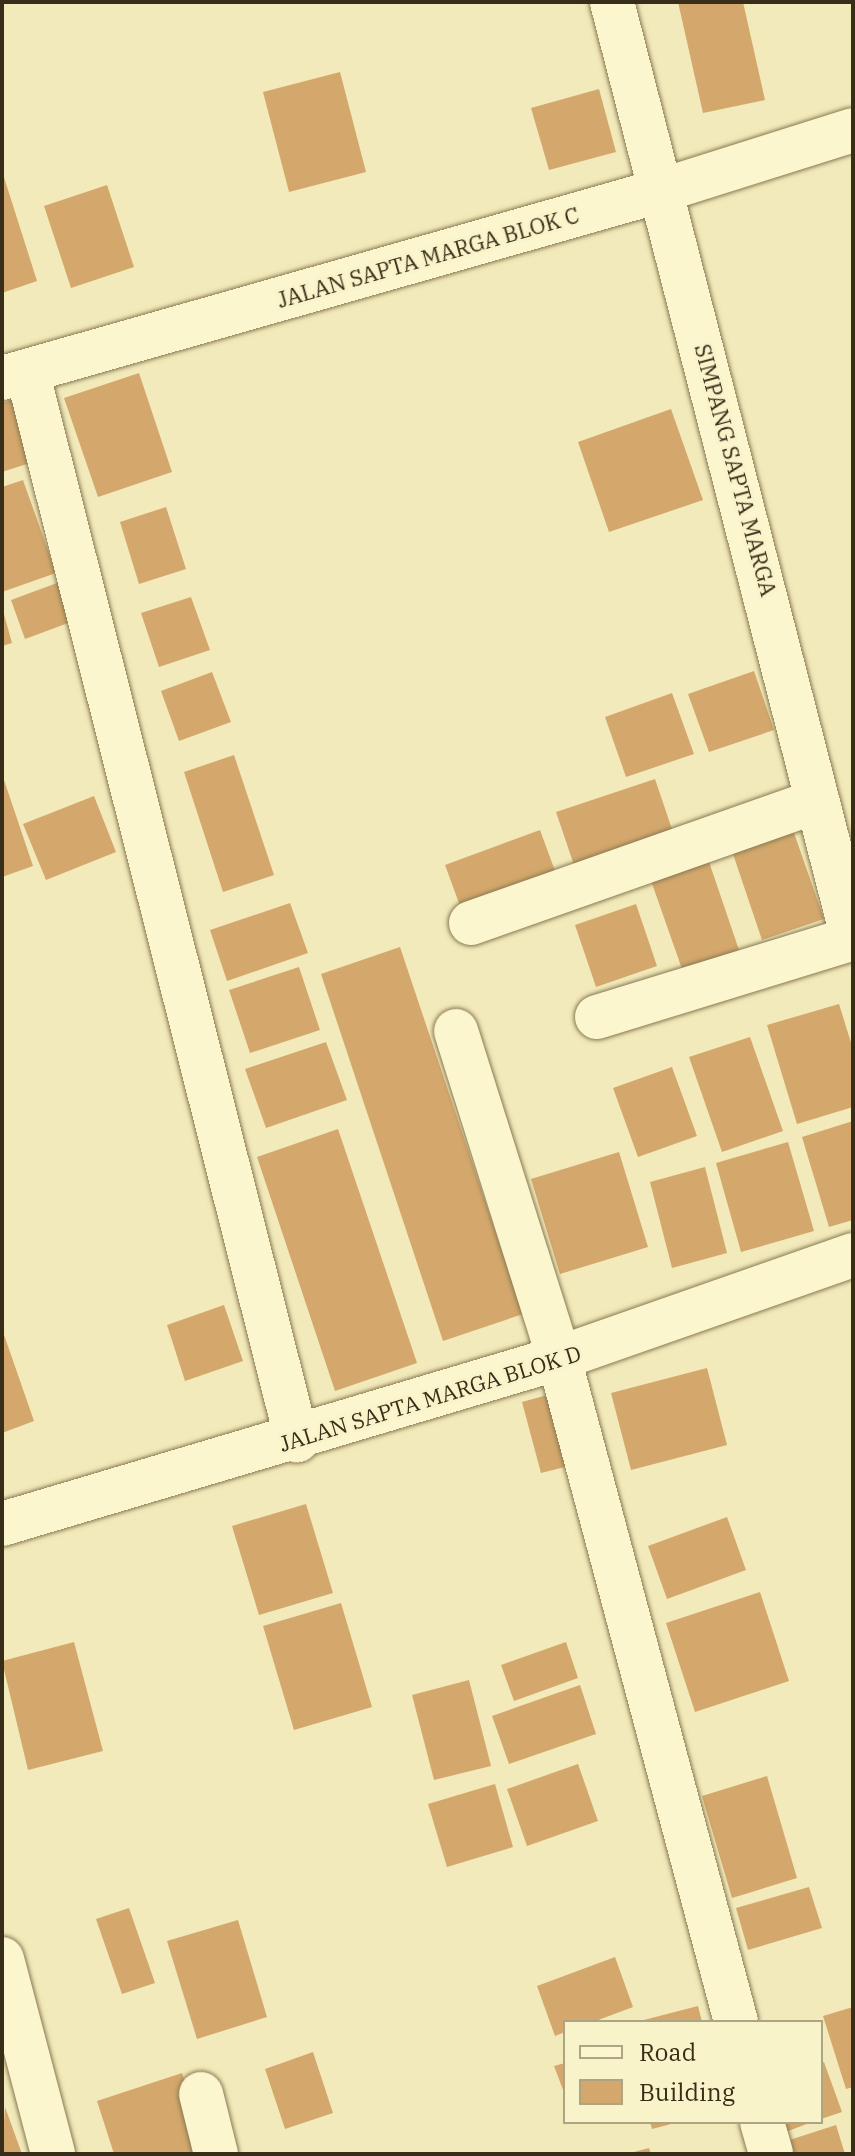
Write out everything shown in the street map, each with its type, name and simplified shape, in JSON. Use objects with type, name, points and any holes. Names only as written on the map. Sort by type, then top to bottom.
[{"type":"street","name":"SIMPANG SAPTA MARGA","points":[[612,2],[663,190],[817,801],[843,850],[853,938]]},
{"type":"street","name":"JALAN SAPTA MARGA BLOK C","points":[[14,374],[663,190],[853,130]]},
{"type":"street","points":[[14,374],[297,1440]]},
{"type":"street","points":[[471,923],[817,801]]},
{"type":"street","points":[[597,1017],[853,938]]},
{"type":"street","points":[[456,1031],[559,1358],[735,2020]]},
{"type":"street","name":"JALAN SAPTA MARGA BLOK D","points":[[2,1524],[297,1440],[559,1358],[853,1255]]},
{"type":"street","points":[[2,1959],[53,2154]]},
{"type":"street","points":[[201,2094],[216,2154]]},
{"type":"street","points":[[763,2124],[771,2154]]},
{"type":"building","points":[[678,2],[743,2],[765,100],[703,113]]},
{"type":"building","points":[[340,72],[366,172],[289,192],[263,92]]},
{"type":"building","points":[[599,89],[616,152],[549,170],[531,108]]},
{"type":"building","points":[[2,171],[37,281],[2,293]]},
{"type":"building","points":[[107,185],[134,267],[71,288],[44,206]]},
{"type":"building","points":[[139,373],[172,472],[98,497],[64,398]]},
{"type":"building","points":[[12,400],[30,463],[2,472],[2,403]]},
{"type":"building","points":[[671,409],[703,500],[609,532],[578,442]]},
{"type":"building","points":[[23,480],[56,573],[2,592],[2,487]]},
{"type":"building","points":[[166,507],[186,569],[139,584],[120,522]]},
{"type":"building","points":[[65,580],[79,619],[25,639],[11,600]]},
{"type":"building","points":[[191,597],[210,650],[159,667],[141,613]]},
{"type":"building","points":[[2,607],[12,643],[2,646]]},
{"type":"building","points":[[754,671],[774,730],[709,752],[688,694]]},
{"type":"building","points":[[212,672],[231,722],[179,741],[161,691]]},
{"type":"building","points":[[672,693],[694,754],[626,777],[605,717]]},
{"type":"building","points":[[234,755],[274,875],[223,892],[184,772]]},
{"type":"building","points":[[2,778],[33,866],[2,877]]},
{"type":"building","points":[[655,779],[676,841],[577,874],[556,812]]},
{"type":"building","points":[[94,796],[116,852],[46,880],[23,824]]},
{"type":"building","points":[[540,830],[558,879],[463,914],[445,865]]},
{"type":"building","points":[[793,830],[824,919],[762,940],[732,851]]},
{"type":"building","points":[[707,856],[739,950],[682,969],[649,875]]},
{"type":"building","points":[[290,903],[308,953],[227,981],[210,930]]},
{"type":"building","points":[[636,904],[657,966],[596,987],[575,925]]},
{"type":"building","points":[[400,947],[523,1314],[443,1341],[321,974]]},
{"type":"building","points":[[299,967],[320,1030],[250,1053],[229,990]]},
{"type":"building","points":[[839,1004],[853,1049],[853,1107],[797,1124],[767,1025]]},
{"type":"building","points":[[750,1037],[783,1131],[722,1152],[689,1057]]},
{"type":"building","points":[[326,1042],[347,1100],[266,1128],[245,1069]]},
{"type":"building","points":[[672,1067],[697,1136],[638,1157],[613,1088]]},
{"type":"building","points":[[853,1121],[853,1220],[829,1227],[802,1137]]},
{"type":"building","points":[[338,1129],[417,1363],[335,1391],[257,1157]]},
{"type":"building","points":[[788,1142],[814,1231],[741,1252],[716,1163]]},
{"type":"building","points":[[619,1152],[648,1247],[560,1274],[531,1179]]},
{"type":"building","points":[[705,1167],[727,1253],[672,1268],[650,1182]]},
{"type":"building","points":[[224,1305],[243,1361],[185,1381],[167,1325]]},
{"type":"building","points":[[2,1329],[34,1421],[2,1433]]},
{"type":"building","points":[[707,1368],[727,1445],[631,1470],[611,1393]]},
{"type":"building","points":[[551,1394],[569,1466],[541,1473],[522,1402]]},
{"type":"building","points":[[306,1504],[333,1593],[259,1615],[232,1526]]},
{"type":"building","points":[[727,1517],[746,1570],[667,1599],[648,1546]]},
{"type":"building","points":[[760,1592],[789,1681],[695,1712],[666,1623]]},
{"type":"building","points":[[341,1603],[372,1707],[294,1730],[263,1626]]},
{"type":"building","points":[[74,1642],[103,1751],[28,1770],[2,1661]]},
{"type":"building","points":[[566,1642],[578,1678],[514,1701],[501,1665]]},
{"type":"building","points":[[469,1680],[491,1766],[434,1780],[412,1695]]},
{"type":"building","points":[[580,1685],[596,1734],[509,1764],[492,1716]]},
{"type":"building","points":[[578,1764],[598,1821],[527,1846],[507,1789]]},
{"type":"building","points":[[767,1776],[797,1878],[732,1898],[702,1796]]},
{"type":"building","points":[[495,1784],[513,1847],[447,1867],[428,1804]]},
{"type":"building","points":[[809,1887],[822,1928],[748,1950],[736,1908]]},
{"type":"building","points":[[129,1908],[155,1983],[122,1994],[96,1919]]},
{"type":"building","points":[[238,1920],[267,2017],[197,2039],[167,1941]]},
{"type":"building","points":[[615,1957],[633,2007],[598,2020],[563,2020],[563,2033],[555,2036],[537,1986]]},
{"type":"building","points":[[698,2006],[702,2020],[644,2020]]},
{"type":"building","points":[[853,2007],[853,2087],[846,2089],[823,2016]]},
{"type":"building","points":[[313,2052],[333,2113],[285,2129],[265,2069]]},
{"type":"building","points":[[823,2062],[842,2112],[823,2118]]},
{"type":"building","points":[[563,2064],[563,2090],[554,2066]]},
{"type":"building","points":[[182,2073],[206,2144],[191,2149],[193,2154],[114,2154],[97,2101]]},
{"type":"building","points":[[5,2107],[22,2154],[2,2154]]},
{"type":"building","points":[[651,2124],[671,2124],[652,2129]]},
{"type":"building","points":[[780,2124],[807,2124],[783,2133]]},
{"type":"building","points":[[836,2125],[845,2154],[777,2154],[774,2145]]},
{"type":"building","points":[[649,2148],[651,2154],[630,2154],[630,2153]]}]
